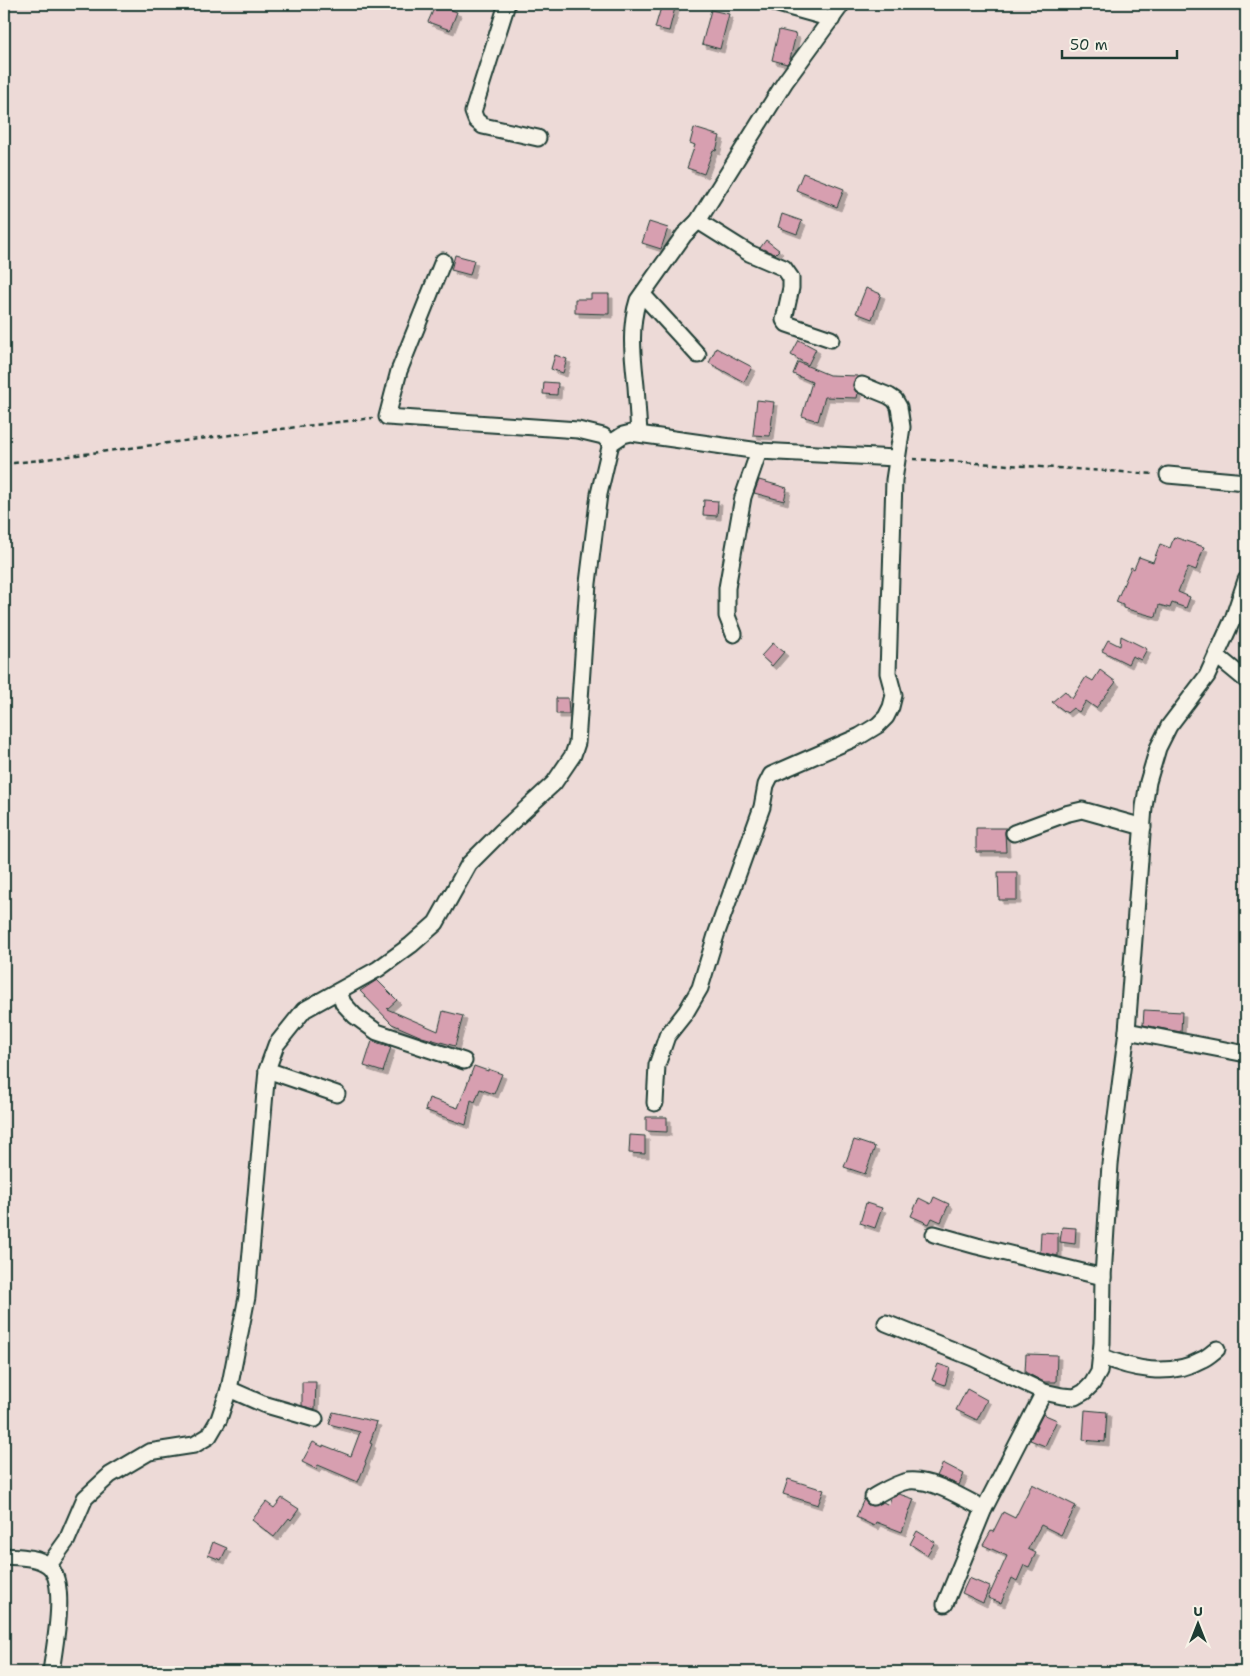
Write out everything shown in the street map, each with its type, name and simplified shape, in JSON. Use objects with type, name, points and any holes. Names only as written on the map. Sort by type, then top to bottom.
[{"type":"street","points":[[507,4],[473,112],[476,120],[483,126],[538,138]]},
{"type":"street","points":[[778,4],[832,19]]},
{"type":"street","points":[[639,433],[632,356],[632,330],[638,300],[684,236],[698,221],[785,82],[842,4]]},
{"type":"street","points":[[698,221],[749,253],[784,268],[791,278],[790,297],[784,320],[787,324],[831,339]]},
{"type":"street","points":[[443,261],[398,371],[387,416],[578,430],[603,436],[611,443]]},
{"type":"street","points":[[643,295],[698,355]]},
{"type":"street","points":[[655,1103],[657,1065],[667,1036],[686,1012],[700,988],[716,935],[762,807],[766,786],[771,775],[860,736],[878,726],[886,717],[891,707],[894,695],[888,673],[894,480],[902,427],[899,407],[895,400],[862,386]]},
{"type":"street","points":[[49,1566],[67,1540],[85,1498],[110,1475],[149,1452],[194,1445],[209,1436],[219,1420],[229,1390],[247,1297],[267,1070],[276,1045],[304,1010],[378,969],[411,945],[436,923],[469,864],[500,832],[554,783],[573,756],[577,742],[588,583],[599,494],[611,443],[623,435],[639,433],[759,451],[896,458]]},
{"type":"street","points":[[734,634],[727,616],[727,588],[742,497],[759,451]]},
{"type":"street","points":[[1168,475],[1246,482]]},
{"type":"street","points":[[886,1323],[973,1358],[1044,1392],[1075,1397],[1092,1384],[1099,1372],[1102,1277],[1110,1164],[1127,1031],[1148,782],[1158,748],[1169,726],[1207,676],[1233,619],[1246,580]]},
{"type":"street","points":[[1216,656],[1246,680]]},
{"type":"street","points":[[1014,832],[1074,811],[1082,810],[1143,827]]},
{"type":"street","points":[[338,991],[343,1003],[355,1016],[377,1032],[464,1061]]},
{"type":"street","points":[[1127,1031],[1246,1054]]},
{"type":"street","points":[[267,1070],[338,1094]]},
{"type":"street","points":[[934,1234],[1102,1277]]},
{"type":"street","points":[[1100,1356],[1123,1366],[1148,1370],[1177,1369],[1201,1360],[1217,1349]]},
{"type":"street","points":[[229,1390],[263,1404],[315,1419]]},
{"type":"street","points":[[945,1604],[984,1509],[1044,1392]]},
{"type":"street","points":[[873,1496],[909,1481],[928,1482],[984,1509]]},
{"type":"street","points":[[4,1556],[38,1560],[49,1566],[56,1574],[60,1600],[51,1672]]},
{"type":"path","points":[[4,462],[14,463],[39,460],[387,416]]},
{"type":"path","points":[[896,458],[1168,475]]},
{"type":"building","points":[[436,4],[457,12],[450,30],[428,22]]},
{"type":"building","points":[[662,4],[676,4],[669,31],[655,28]]},
{"type":"building","points":[[711,10],[729,14],[720,49],[702,44]]},
{"type":"building","points":[[779,30],[796,34],[787,64],[772,60]]},
{"type":"building","points":[[694,128],[720,136],[716,151],[713,150],[704,174],[687,168],[695,145],[690,143]]},
{"type":"building","points":[[803,173],[844,189],[837,207],[796,190]]},
{"type":"building","points":[[782,214],[802,221],[797,234],[778,227]]},
{"type":"building","points":[[649,222],[668,228],[661,249],[642,243]]},
{"type":"building","points":[[766,240],[779,250],[775,254],[760,248]]},
{"type":"building","points":[[455,255],[474,260],[470,275],[451,270]]},
{"type":"building","points":[[866,288],[881,294],[872,319],[856,313]]},
{"type":"building","points":[[591,294],[609,294],[609,314],[575,313],[575,299],[591,299]]},
{"type":"building","points":[[799,340],[816,349],[808,365],[791,355]]},
{"type":"building","points":[[716,348],[752,367],[744,382],[709,363]]},
{"type":"building","points":[[555,355],[567,359],[563,373],[551,369]]},
{"type":"building","points":[[798,362],[829,375],[858,376],[853,386],[858,393],[857,398],[825,397],[818,421],[802,416],[812,382],[793,374]]},
{"type":"building","points":[[544,382],[558,383],[557,395],[543,394]]},
{"type":"building","points":[[757,400],[774,402],[770,436],[753,435]]},
{"type":"building","points":[[759,480],[787,488],[784,501],[754,493]]},
{"type":"building","points":[[704,500],[718,501],[717,516],[703,515]]},
{"type":"building","points":[[1174,537],[1204,547],[1196,570],[1188,567],[1178,592],[1190,597],[1186,608],[1172,603],[1170,608],[1159,605],[1156,617],[1123,608],[1123,605],[1116,602],[1131,567],[1134,569],[1139,557],[1153,562],[1160,544],[1170,548]]},
{"type":"building","points":[[1121,636],[1147,649],[1141,660],[1132,656],[1128,664],[1102,651],[1108,640],[1120,646]]},
{"type":"building","points":[[773,643],[784,652],[772,666],[761,656]]},
{"type":"building","points":[[1100,670],[1116,682],[1096,708],[1086,701],[1079,712],[1073,708],[1067,713],[1052,702],[1065,691],[1072,699],[1086,677],[1093,681]]},
{"type":"building","points":[[556,698],[568,698],[569,714],[556,714]]},
{"type":"building","points":[[976,828],[1006,828],[1006,852],[976,852]]},
{"type":"building","points":[[998,872],[1017,872],[1017,900],[999,900]]},
{"type":"building","points":[[377,980],[397,1000],[387,1009],[438,1031],[443,1011],[463,1016],[455,1046],[422,1037],[392,1024],[360,991]]},
{"type":"building","points":[[1144,1010],[1182,1012],[1181,1032],[1143,1025]]},
{"type":"building","points":[[372,1041],[391,1047],[383,1072],[364,1066]]},
{"type":"building","points":[[474,1066],[502,1074],[494,1094],[480,1089],[475,1102],[471,1100],[466,1125],[425,1110],[429,1098],[458,1108]]},
{"type":"building","points":[[646,1117],[667,1117],[667,1132],[646,1131]]},
{"type":"building","points":[[630,1135],[645,1136],[645,1154],[629,1153]]},
{"type":"building","points":[[854,1140],[875,1147],[865,1174],[844,1167]]},
{"type":"building","points":[[934,1197],[949,1204],[941,1222],[932,1218],[929,1224],[911,1216],[919,1198],[931,1204]]},
{"type":"building","points":[[866,1203],[882,1208],[875,1228],[860,1223]]},
{"type":"building","points":[[1062,1227],[1076,1228],[1075,1244],[1060,1242]]},
{"type":"building","points":[[1041,1232],[1058,1233],[1058,1256],[1040,1252]]},
{"type":"building","points":[[1026,1354],[1057,1355],[1056,1382],[1044,1382],[1025,1372]]},
{"type":"building","points":[[938,1364],[950,1368],[945,1385],[932,1380]]},
{"type":"building","points":[[302,1382],[316,1382],[315,1409],[302,1406]]},
{"type":"building","points":[[967,1389],[987,1400],[977,1420],[956,1410]]},
{"type":"building","points":[[1085,1410],[1107,1412],[1105,1442],[1083,1440]]},
{"type":"building","points":[[333,1412],[377,1422],[366,1463],[358,1482],[318,1465],[316,1469],[302,1462],[313,1442],[351,1456],[360,1432],[329,1424]]},
{"type":"building","points":[[1043,1414],[1057,1420],[1045,1446],[1030,1440]]},
{"type":"building","points":[[943,1463],[964,1474],[959,1485],[937,1476]]},
{"type":"building","points":[[788,1479],[824,1490],[818,1505],[783,1494]]},
{"type":"building","points":[[1032,1484],[1076,1506],[1061,1535],[1041,1525],[1028,1549],[1036,1553],[1029,1567],[1024,1565],[1017,1581],[1012,1578],[1001,1603],[988,1598],[1007,1556],[983,1545],[991,1531],[993,1532],[1003,1512],[1015,1518]]},
{"type":"building","points":[[899,1494],[914,1499],[902,1532],[876,1522],[874,1526],[856,1517],[864,1499],[868,1505],[872,1506],[883,1502],[889,1505],[891,1497]]},
{"type":"building","points":[[282,1498],[299,1509],[274,1537],[252,1520],[266,1502],[274,1508]]},
{"type":"building","points":[[917,1531],[935,1542],[927,1555],[910,1544]]},
{"type":"building","points":[[213,1542],[227,1548],[221,1560],[208,1555]]},
{"type":"building","points":[[969,1578],[990,1587],[983,1603],[962,1593]]}]
